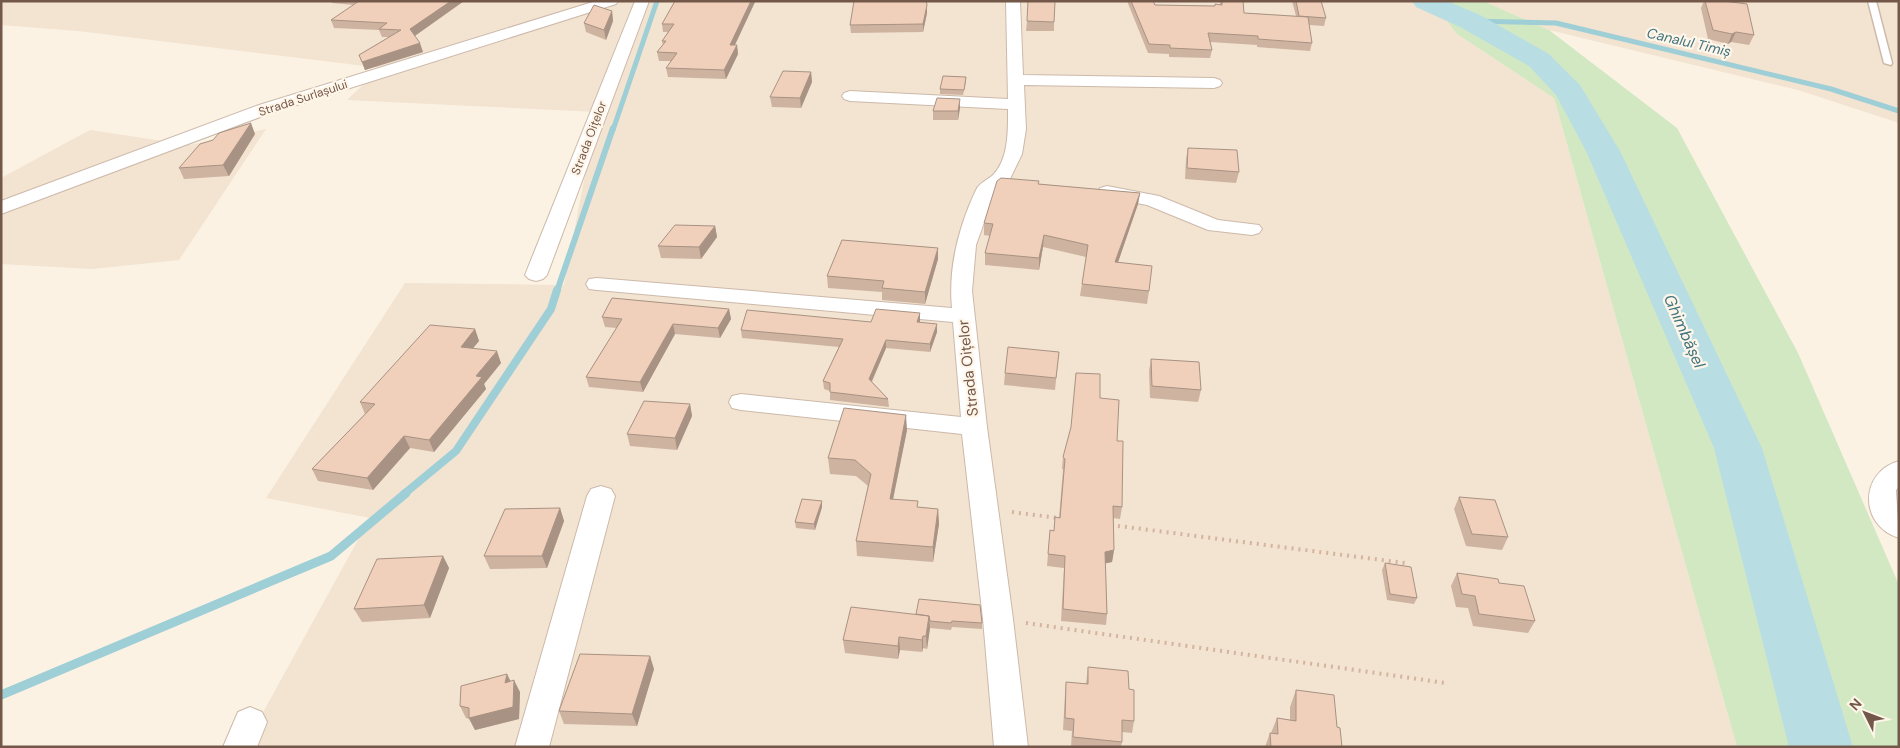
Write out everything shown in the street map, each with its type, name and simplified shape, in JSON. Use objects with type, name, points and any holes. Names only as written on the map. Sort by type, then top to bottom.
[{"type":"street","name":"Strada Surlașului","points":[[1,208],[265,109],[611,1]]},
{"type":"street","name":"Strada Oițelor","points":[[536,275],[642,1]]},
{"type":"street","name":"Strada Oițelor","points":[[1011,747],[998,619],[974,426],[961,291],[966,245],[986,189],[1009,179],[1017,129],[1014,1]]},
{"type":"street","points":[[1015,80],[1214,83]]},
{"type":"street","points":[[850,96],[1015,104]]},
{"type":"street","points":[[1089,190],[1141,197],[1215,226],[1252,229]]},
{"type":"street","points":[[597,284],[962,316]]},
{"type":"street","points":[[741,402],[974,426]]},
{"type":"street","points":[[1891,520],[1883,487],[1899,470]]},
{"type":"street","points":[[532,747],[601,496]]},
{"type":"lane","points":[[1872,1],[1888,63]]},
{"type":"path","points":[[983,508],[1062,518]]},
{"type":"path","points":[[1101,523],[1405,563]]},
{"type":"path","points":[[998,619],[1446,683]]},
{"type":"shaded area","points":[[1,1],[1410,1],[1444,17],[1457,34],[1554,98],[1737,747],[244,747],[370,518],[266,498],[405,283],[564,285],[597,112],[347,100],[381,68],[78,31],[1,25]]},
{"type":"shaded area","points":[[1483,1],[1899,1],[1899,123],[1798,90],[1549,30]]},
{"type":"shaded area","points":[[266,129],[179,260],[92,269],[1,264],[1,178],[90,130],[189,145]]},
{"type":"green space","points":[[1410,1],[1483,1],[1549,30],[1677,128],[1798,353],[1899,585],[1899,747],[1737,747],[1554,98],[1457,34],[1444,17]]},
{"type":"building","points":[[359,1],[451,1],[410,29],[420,43],[362,62],[359,55],[401,30],[379,29],[387,23],[331,20]]},
{"type":"building","points":[[675,1],[751,1],[730,45],[737,45],[724,70],[666,68],[677,53],[657,52],[666,41],[662,41],[674,24],[662,24]]},
{"type":"building","points":[[854,1],[926,1],[927,5],[923,24],[850,25]]},
{"type":"building","points":[[1028,1],[1055,1],[1054,22],[1027,21]]},
{"type":"building","points":[[1131,1],[1153,1],[1155,5],[1215,6],[1215,4],[1222,5],[1222,1],[1243,1],[1244,13],[1308,17],[1312,43],[1258,39],[1258,36],[1208,33],[1212,50],[1170,48],[1170,45],[1149,44]]},
{"type":"building","points":[[1296,1],[1321,1],[1326,18],[1299,16]]},
{"type":"building","points":[[1705,1],[1747,4],[1754,35],[1736,32],[1732,34],[1713,30]]},
{"type":"building","points":[[594,5],[612,11],[604,30],[584,23]]},
{"type":"building","points":[[783,71],[811,72],[800,98],[770,97]]},
{"type":"building","points":[[943,76],[966,77],[964,90],[940,89]]},
{"type":"building","points":[[937,98],[960,99],[958,111],[933,111]]},
{"type":"building","points":[[251,123],[223,165],[179,168],[200,144],[213,140],[219,133]]},
{"type":"building","points":[[1188,148],[1237,150],[1239,172],[1187,168]]},
{"type":"building","points":[[1001,178],[1039,181],[1038,184],[1140,193],[1115,262],[1152,266],[1149,291],[1082,284],[1088,245],[1044,235],[1039,258],[985,253],[993,224],[984,223],[997,181]]},
{"type":"building","points":[[675,225],[715,226],[699,247],[658,246]]},
{"type":"building","points":[[842,240],[938,248],[925,292],[882,288],[884,281],[827,276]]},
{"type":"building","points":[[612,298],[729,309],[718,328],[673,324],[640,382],[586,377],[622,319],[602,317]]},
{"type":"building","points":[[876,309],[920,313],[917,322],[937,324],[930,344],[886,340],[869,379],[888,399],[830,392],[830,383],[823,381],[843,339],[741,330],[747,310],[871,322]]},
{"type":"building","points":[[430,325],[475,329],[461,347],[497,351],[476,376],[482,377],[429,440],[404,436],[367,478],[312,469],[375,404],[360,402]]},
{"type":"building","points":[[1008,347],[1059,352],[1056,378],[1005,373]]},
{"type":"building","points":[[1151,359],[1199,362],[1201,390],[1152,386]]},
{"type":"building","points":[[1076,373],[1100,374],[1100,398],[1119,400],[1117,441],[1123,441],[1122,507],[1113,506],[1114,550],[1105,552],[1107,614],[1063,609],[1065,556],[1048,554],[1050,530],[1054,531],[1055,517],[1060,518],[1065,459],[1063,457],[1071,427]]},
{"type":"building","points":[[644,401],[690,404],[675,438],[627,434]]},
{"type":"building","points":[[844,408],[906,415],[890,499],[918,501],[917,507],[938,509],[933,547],[856,541],[871,474],[855,460],[828,458]]},
{"type":"building","points":[[1459,497],[1495,500],[1508,537],[1472,534]]},
{"type":"building","points":[[802,499],[822,501],[814,524],[795,522]]},
{"type":"building","points":[[560,508],[542,556],[484,556],[505,509]]},
{"type":"building","points":[[443,556],[424,605],[354,609],[377,559]]},
{"type":"building","points":[[1385,563],[1411,567],[1417,598],[1390,594]]},
{"type":"building","points":[[1457,573],[1498,579],[1499,583],[1524,586],[1535,621],[1479,614],[1475,596],[1462,594]]},
{"type":"building","points":[[919,599],[980,605],[982,623],[930,621],[929,616],[916,614]]},
{"type":"building","points":[[851,607],[929,616],[926,636],[923,636],[922,640],[899,637],[898,646],[843,640]]},
{"type":"building","points":[[580,654],[650,656],[632,714],[559,711]]},
{"type":"building","points":[[1088,667],[1128,671],[1129,689],[1134,690],[1134,721],[1122,720],[1122,742],[1073,737],[1074,719],[1065,718],[1066,682],[1088,684]]},
{"type":"building","points":[[507,674],[505,683],[514,680],[513,707],[469,718],[469,708],[460,706],[461,686]]},
{"type":"building","points":[[1296,690],[1334,695],[1337,727],[1340,728],[1342,747],[1271,747],[1270,733],[1278,734],[1277,718],[1296,721]]},
{"type":"waterway","points":[[613,130],[657,1]]},
{"type":"waterway","name":"Ghimbășel","points":[[1425,1],[1470,21],[1539,60],[1569,91],[1603,151],[1738,448],[1821,747]]},
{"type":"waterway","name":"Canalul Timiș","points":[[1470,21],[1556,23],[1831,89],[1899,111]]},
{"type":"waterway","points":[[557,291],[613,128]]},
{"type":"waterway","points":[[404,494],[456,451],[551,309],[557,290]]},
{"type":"waterway","points":[[1,695],[331,556],[406,493]]}]
